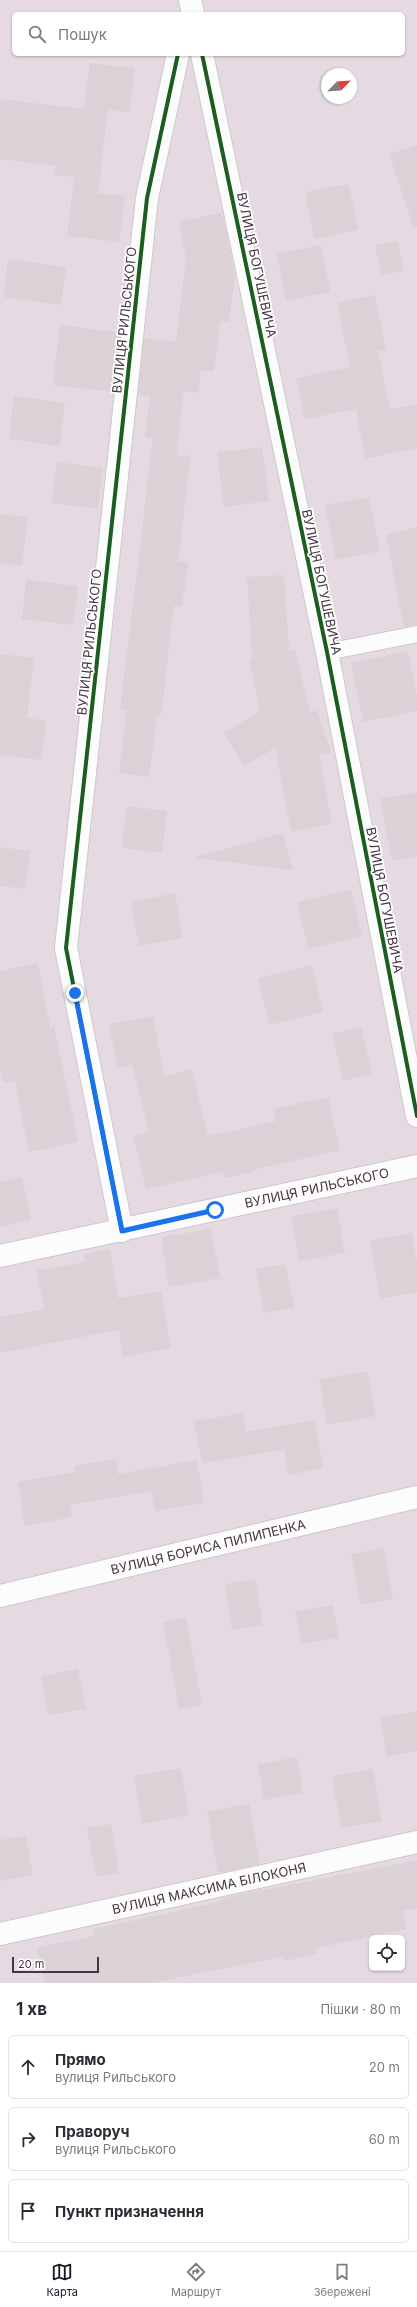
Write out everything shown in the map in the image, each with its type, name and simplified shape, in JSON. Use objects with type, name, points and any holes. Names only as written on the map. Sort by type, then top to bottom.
[{"type":"street","points":[[187,12],[190,0]]},
{"type":"street","points":[[190,0],[193,12]]},
{"type":"street","name":"ВУЛИЦЯ РИЛЬСЬКОГО","points":[[122,1231],[66,948],[147,198],[178,56]]},
{"type":"street","name":"ВУЛИЦЯ БОГУШЕВИЧА","points":[[202,56],[327,652],[417,1116]]},
{"type":"street","name":"ВУЛИЦЯ РИЛЬСЬКОГО","points":[[0,1256],[122,1231],[417,1166]]},
{"type":"street","name":"ВУЛИЦЯ БОРИСА ПИЛИПЕНКА","points":[[0,1596],[417,1497]]},
{"type":"street","name":"ВУЛИЦЯ МАКСИМА БІЛОКОНЯ","points":[[0,1934],[417,1842]]},
{"type":"lane","points":[[327,652],[417,634]]},
{"type":"shaded area","points":[[0,0],[417,0],[417,1983],[0,1983]]},
{"type":"building","points":[[90,63],[135,68],[129,113],[108,110],[98,193],[125,196],[119,242],[67,236],[74,177],[55,175],[56,166],[0,159],[0,99],[84,109]]},
{"type":"building","points":[[417,145],[417,226],[413,226],[389,154]]},
{"type":"building","points":[[349,184],[358,230],[314,239],[305,192]]},
{"type":"building","points":[[222,213],[235,275],[229,322],[220,321],[214,371],[201,371],[198,393],[184,391],[176,457],[191,455],[178,561],[188,562],[182,607],[174,606],[161,715],[157,715],[149,777],[119,773],[126,711],[120,710],[153,438],[145,437],[150,396],[138,395],[144,338],[176,342],[186,257],[179,221]]},
{"type":"building","points":[[398,241],[404,271],[381,275],[375,245]]},
{"type":"building","points":[[321,245],[330,292],[286,301],[277,254]]},
{"type":"building","points":[[8,259],[66,267],[61,305],[3,297]]},
{"type":"building","points":[[375,295],[386,350],[378,351],[390,409],[417,404],[417,448],[365,459],[356,409],[305,419],[296,378],[350,367],[337,303]]},
{"type":"building","points":[[60,325],[116,332],[120,335],[113,392],[53,385]]},
{"type":"building","points":[[14,396],[65,403],[60,446],[9,439]]},
{"type":"building","points":[[262,447],[269,501],[224,507],[217,452]]},
{"type":"building","points":[[57,462],[103,468],[98,509],[52,503]]},
{"type":"building","points":[[369,497],[380,551],[336,560],[325,505]]},
{"type":"building","points":[[0,514],[28,517],[22,566],[0,563]]},
{"type":"building","points":[[417,527],[417,625],[404,627],[386,534]]},
{"type":"building","points":[[284,575],[289,650],[295,649],[310,713],[317,710],[331,752],[319,755],[332,824],[291,832],[275,748],[244,766],[224,733],[260,711],[249,659],[252,659],[247,577]]},
{"type":"building","points":[[26,580],[78,586],[73,625],[22,619]]},
{"type":"building","points":[[408,651],[417,697],[417,711],[363,722],[351,663]]},
{"type":"building","points":[[0,654],[34,658],[27,718],[46,721],[41,760],[0,755]]},
{"type":"building","points":[[417,792],[417,856],[392,861],[380,799]]},
{"type":"building","points":[[127,806],[167,811],[162,853],[122,848]]},
{"type":"building","points":[[283,833],[293,870],[195,858],[195,857]]},
{"type":"building","points":[[0,847],[30,851],[25,889],[0,886]]},
{"type":"building","points":[[351,889],[362,936],[308,949],[297,902]]},
{"type":"building","points":[[175,893],[183,938],[139,946],[131,902]]},
{"type":"building","points":[[38,963],[50,1027],[54,1026],[78,1142],[29,1152],[15,1081],[3,1083],[0,1069],[0,971]]},
{"type":"building","points":[[312,965],[323,1012],[269,1025],[258,978]]},
{"type":"building","points":[[153,1016],[164,1076],[192,1069],[208,1136],[276,1121],[273,1109],[328,1097],[340,1150],[224,1178],[223,1172],[146,1189],[133,1136],[149,1132],[132,1065],[117,1068],[109,1024]]},
{"type":"building","points":[[361,1027],[372,1074],[343,1081],[332,1034]]},
{"type":"building","points":[[22,1177],[31,1220],[0,1227],[0,1182]]},
{"type":"building","points":[[337,1208],[345,1253],[299,1261],[291,1216]]},
{"type":"building","points":[[211,1229],[220,1278],[169,1287],[161,1237]]},
{"type":"building","points":[[412,1233],[417,1262],[417,1292],[380,1299],[370,1241]]},
{"type":"building","points":[[110,1249],[118,1298],[161,1291],[171,1348],[123,1357],[119,1330],[0,1353],[0,1317],[44,1309],[37,1270],[85,1262],[84,1254]]},
{"type":"building","points":[[286,1264],[294,1308],[264,1313],[256,1269]]},
{"type":"building","points":[[368,1371],[376,1416],[327,1425],[319,1379]]},
{"type":"building","points":[[243,1413],[246,1432],[315,1420],[323,1468],[288,1475],[284,1449],[202,1464],[194,1421]]},
{"type":"building","points":[[116,1459],[118,1474],[197,1460],[204,1503],[155,1511],[151,1491],[70,1505],[72,1517],[25,1526],[18,1482],[75,1472],[74,1466]]},
{"type":"building","points":[[384,1548],[393,1599],[360,1605],[351,1554]]},
{"type":"building","points":[[255,1579],[263,1625],[232,1630],[225,1584]]},
{"type":"building","points":[[333,1605],[339,1638],[301,1644],[295,1611]]},
{"type":"building","points":[[186,1618],[202,1705],[179,1709],[163,1622]]},
{"type":"building","points":[[78,1669],[86,1709],[48,1715],[41,1676]]},
{"type":"building","points":[[417,1711],[417,1751],[387,1757],[380,1718]]},
{"type":"building","points":[[297,1757],[303,1793],[264,1800],[258,1764]]},
{"type":"building","points":[[181,1768],[189,1815],[142,1824],[134,1776]]},
{"type":"building","points":[[373,1769],[382,1821],[341,1828],[332,1776]]},
{"type":"building","points":[[249,1804],[260,1864],[218,1873],[207,1811]]},
{"type":"building","points":[[111,1824],[119,1873],[96,1877],[87,1828]]},
{"type":"building","points":[[26,1836],[33,1875],[0,1881],[0,1840]]},
{"type":"building","points":[[417,1860],[417,1908],[403,1911],[407,1929],[378,1935],[369,1935],[369,1937],[316,1948],[317,1954],[284,1961],[283,1957],[151,1983],[45,1983],[37,1947],[94,1936],[93,1929],[215,1903],[223,1900],[223,1898]]},
{"type":"cycle path","points":[[122,1231],[66,948],[147,198],[178,56]]},
{"type":"cycle path","points":[[202,56],[327,652],[417,1116]]},
{"type":"route","points":[[75,993],[122,1231],[215,1210]]}]
